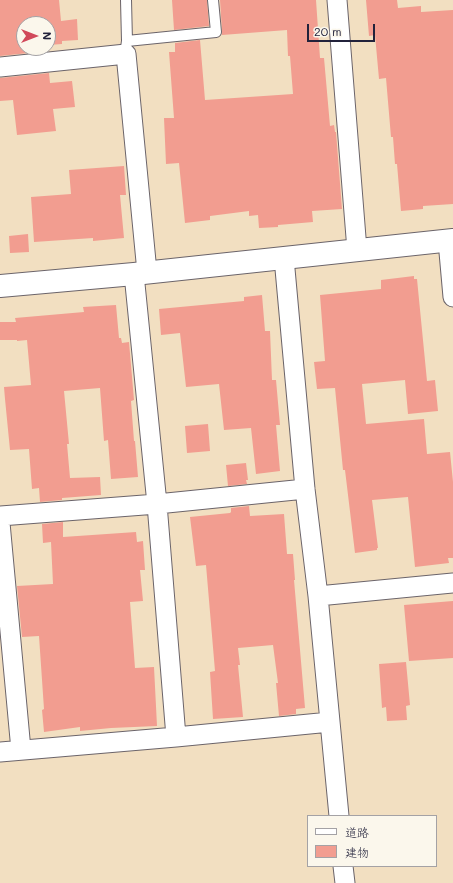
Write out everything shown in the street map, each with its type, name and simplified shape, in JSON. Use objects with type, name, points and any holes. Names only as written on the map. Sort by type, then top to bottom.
[{"type":"street","points":[[337,0],[357,250]]},
{"type":"street","points":[[0,67],[126,47],[140,273],[176,737]]},
{"type":"street","points":[[0,286],[140,273],[451,240],[453,297]]},
{"type":"street","points":[[284,258],[305,489],[318,596],[338,815]]},
{"type":"street","points":[[0,516],[157,504],[305,489]]},
{"type":"street","points":[[0,523],[21,750]]},
{"type":"street","points":[[318,596],[453,583]]},
{"type":"street","points":[[0,752],[330,722]]},
{"type":"street","points":[[343,867],[345,883]]},
{"type":"lane","points":[[126,0],[126,47],[216,32],[213,0]]},
{"type":"building","points":[[0,0],[59,0],[61,21],[77,19],[78,40],[62,41],[62,44],[56,44],[56,16],[16,16],[16,54],[0,56]]},
{"type":"building","points":[[172,0],[207,0],[209,26],[174,30]]},
{"type":"building","points":[[220,0],[316,0],[320,58],[324,58],[330,126],[334,125],[336,132],[342,209],[312,211],[313,222],[278,225],[278,227],[259,228],[258,215],[249,216],[249,211],[210,216],[210,220],[185,223],[179,163],[166,164],[164,118],[174,118],[169,52],[175,52],[175,43],[200,40],[205,100],[293,94],[290,56],[288,56],[287,30],[222,35]]},
{"type":"building","points":[[366,0],[397,0],[398,8],[421,6],[421,12],[453,10],[453,204],[423,206],[423,209],[401,211],[397,164],[395,164],[393,137],[391,137],[386,78],[379,79],[375,35],[369,36]]},
{"type":"building","points":[[49,73],[50,83],[72,81],[75,107],[53,109],[56,131],[17,135],[13,100],[0,101],[0,78]]},
{"type":"building","points":[[124,166],[126,195],[120,195],[124,238],[93,241],[93,238],[34,242],[31,197],[71,194],[69,170]]},
{"type":"building","points":[[28,234],[29,252],[10,253],[9,236]]},
{"type":"building","points":[[414,276],[414,279],[417,279],[427,381],[435,380],[438,411],[408,414],[405,380],[362,384],[366,424],[424,419],[427,454],[450,452],[453,482],[453,558],[448,558],[449,563],[415,567],[408,497],[372,500],[378,548],[377,550],[355,553],[345,470],[343,470],[335,388],[317,389],[314,362],[325,361],[320,295],[381,289],[381,280]]},
{"type":"building","points":[[262,295],[265,331],[270,331],[272,380],[276,380],[280,425],[276,425],[280,471],[256,474],[251,428],[224,430],[219,384],[186,387],[180,333],[161,335],[159,309],[244,301],[244,297]]},
{"type":"building","points":[[116,305],[119,338],[121,338],[122,343],[129,342],[134,400],[131,401],[138,477],[111,479],[108,440],[104,441],[100,388],[64,391],[69,444],[67,444],[70,478],[100,477],[101,495],[62,498],[62,500],[40,502],[39,488],[32,489],[29,449],[10,450],[4,387],[31,385],[27,340],[0,340],[0,322],[16,322],[15,318],[84,312],[83,307]]},
{"type":"building","points":[[208,424],[210,451],[187,453],[185,426]]},
{"type":"building","points":[[246,463],[247,484],[228,486],[226,465]]},
{"type":"building","points":[[249,506],[250,516],[284,514],[287,554],[293,554],[305,708],[296,709],[296,714],[279,716],[276,683],[278,683],[273,645],[238,648],[240,665],[238,665],[243,717],[213,719],[210,672],[215,671],[206,565],[196,566],[190,517],[230,513],[231,508]]},
{"type":"building","points":[[63,522],[63,537],[136,532],[137,542],[143,541],[145,570],[140,570],[143,601],[130,602],[135,668],[154,667],[157,726],[80,731],[80,727],[44,732],[39,636],[22,637],[17,586],[53,584],[51,542],[43,543],[42,524]]},
{"type":"building","points":[[453,601],[453,658],[409,661],[404,605]]},
{"type":"building","points":[[406,662],[410,705],[406,706],[407,720],[387,721],[386,707],[382,708],[379,664]]}]
